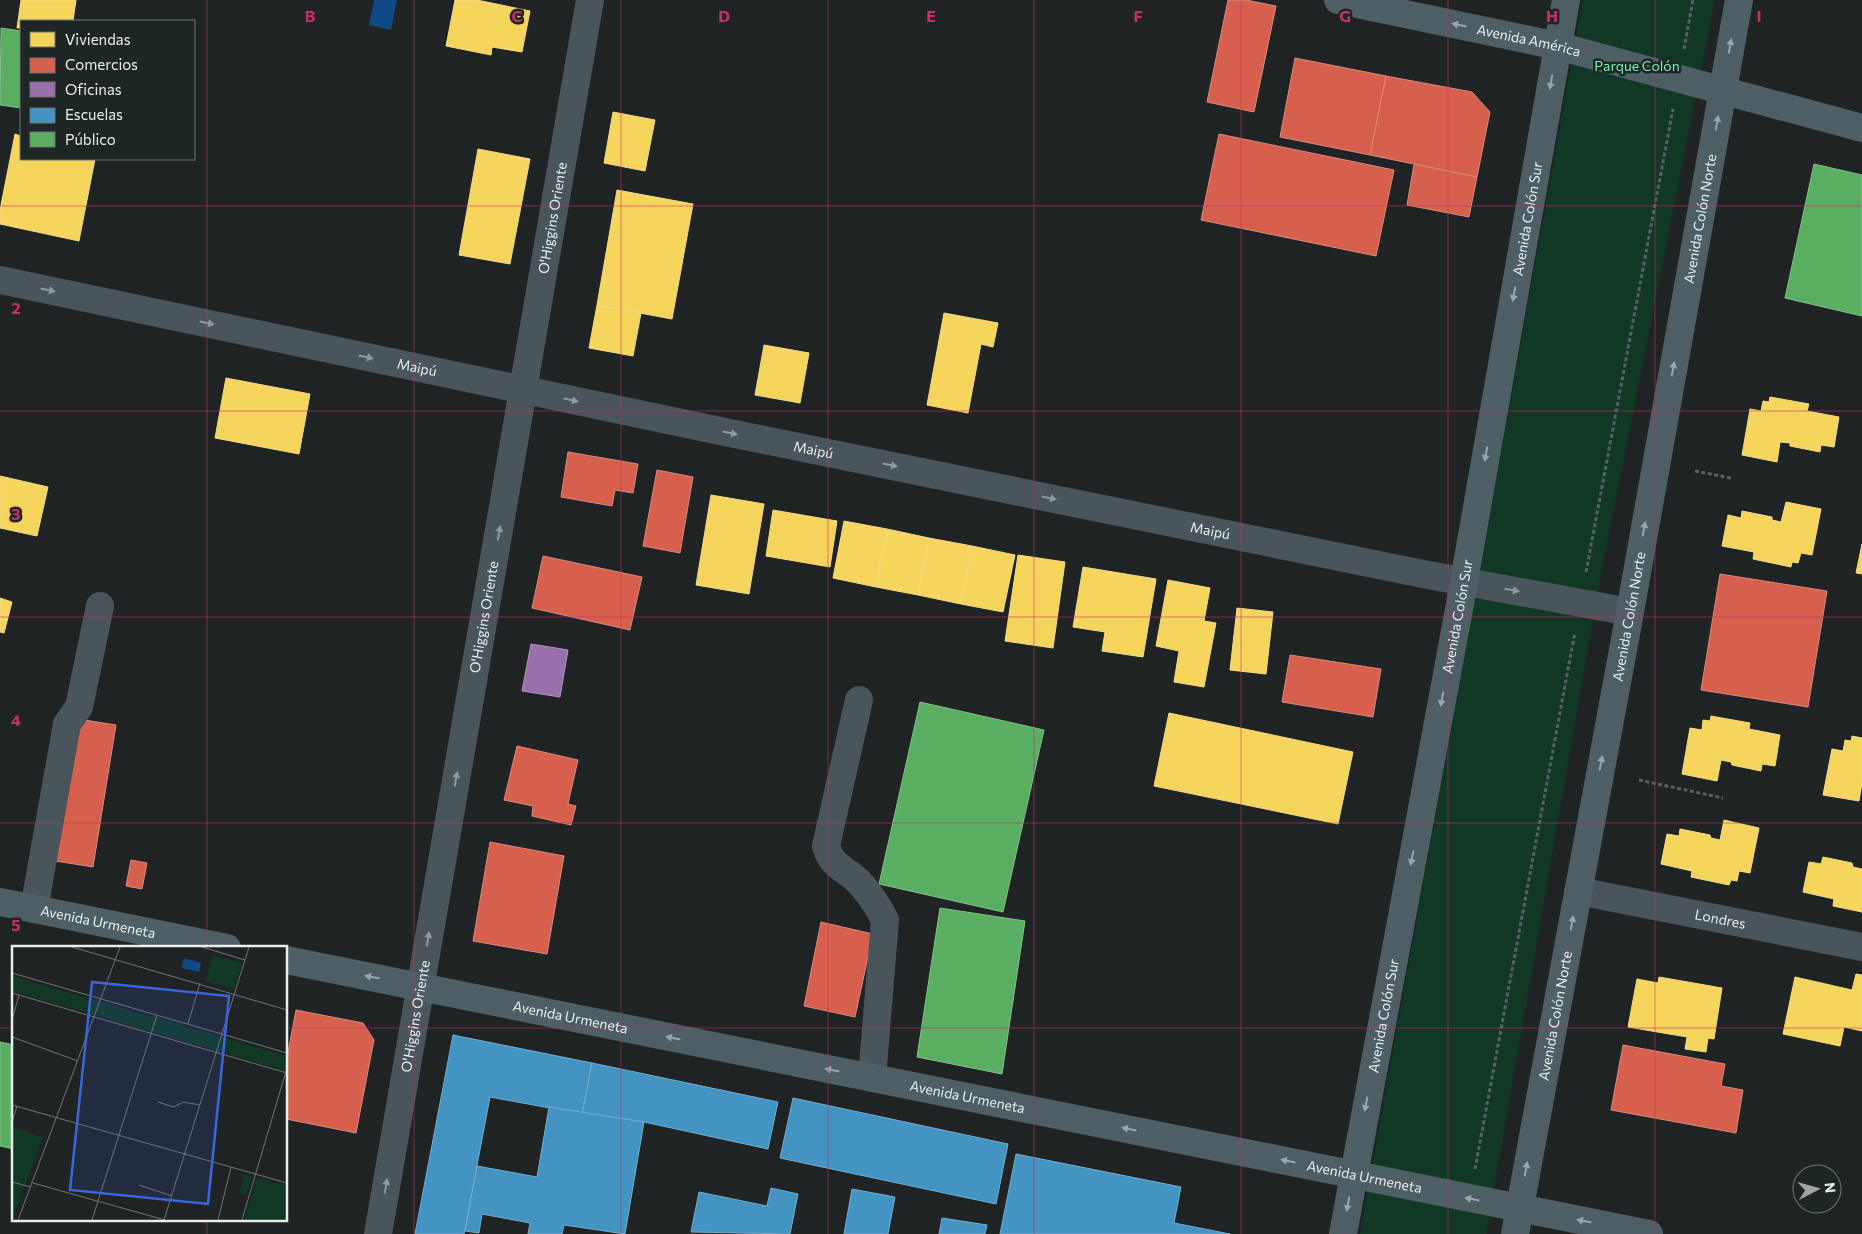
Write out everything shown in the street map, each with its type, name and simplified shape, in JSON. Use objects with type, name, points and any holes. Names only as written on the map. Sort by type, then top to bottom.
[{"type":"main road","name":"Avenida América","points":[[1338,0],[1558,46],[1722,92],[1862,128]]},
{"type":"main road","name":"Avenida Colón Sur","points":[[1343,1234],[1464,582],[1566,0]]},
{"type":"main road","name":"Avenida Colón Norte","points":[[1515,1234],[1630,612],[1739,0]]},
{"type":"main road","name":"Avenida Urmeneta","points":[[0,902],[217,946]]},
{"type":"main road","name":"Avenida Urmeneta","points":[[288,960],[1649,1234]]},
{"type":"street","name":"O'Higgins Oriente","points":[[378,1234],[590,0]]},
{"type":"street","name":"Maipú","points":[[0,280],[524,390],[1464,582],[1630,612]]},
{"type":"street","points":[[34,909],[67,724],[79,707],[100,606]]},
{"type":"street","points":[[860,700],[826,846],[830,859],[857,880],[873,898],[885,920],[872,1078]]},
{"type":"street","name":"Londres","points":[[1578,890],[1862,947]]},
{"type":"path","points":[[1695,471],[1732,478]]},
{"type":"path","points":[[1639,780],[1723,798]]},
{"type":"green space","name":"Parque Colón","points":[[1583,0],[1715,0],[1601,574],[1486,1234],[1360,1234]]},
{"type":"water","points":[[374,0],[397,0],[391,30],[369,25]]},
{"type":"building: Viviendas","points":[[21,0],[76,0],[73,20],[20,20],[20,28],[17,28]]},
{"type":"building: Viviendas","points":[[455,0],[477,0],[530,11],[522,52],[492,47],[491,55],[446,46]]},
{"type":"building: Viviendas","points":[[613,112],[655,120],[645,171],[604,163]]},
{"type":"building: Viviendas","points":[[15,134],[20,136],[20,160],[95,160],[79,241],[0,224],[0,210]]},
{"type":"building: Viviendas","points":[[478,149],[530,159],[510,264],[459,255]]},
{"type":"building: Viviendas","points":[[617,190],[693,204],[672,319],[597,305]]},
{"type":"building: Viviendas","points":[[597,305],[641,313],[633,356],[589,348]]},
{"type":"building: Viviendas","points":[[944,313],[998,323],[993,347],[981,344],[968,413],[927,405]]},
{"type":"building: Viviendas","points":[[764,345],[809,353],[800,403],[755,395]]},
{"type":"building: Viviendas","points":[[226,378],[310,394],[299,454],[215,438]]},
{"type":"building: Viviendas","points":[[1770,397],[1809,404],[1807,411],[1839,417],[1834,447],[1821,445],[1820,452],[1780,442],[1777,462],[1742,455],[1750,409],[1761,411],[1763,401],[1769,402]]},
{"type":"building: Viviendas","points":[[0,476],[48,487],[37,536],[0,528]]},
{"type":"building: Viviendas","points":[[711,495],[764,504],[749,594],[696,585]]},
{"type":"building: Viviendas","points":[[1786,502],[1821,509],[1812,555],[1801,553],[1798,563],[1792,562],[1791,567],[1753,559],[1754,552],[1722,546],[1728,515],[1741,518],[1742,511],[1772,517],[1772,520],[1781,522]]},
{"type":"building: Viviendas","points":[[773,510],[837,521],[830,567],[766,556]]},
{"type":"building: Viviendas","points":[[844,521],[887,529],[876,587],[833,578]]},
{"type":"building: Viviendas","points":[[887,529],[929,538],[918,595],[876,587]]},
{"type":"building: Viviendas","points":[[929,538],[972,546],[961,604],[918,595]]},
{"type":"building: Viviendas","points":[[1862,544],[1862,574],[1856,573]]},
{"type":"building: Viviendas","points":[[972,546],[1015,555],[1003,612],[961,604]]},
{"type":"building: Viviendas","points":[[1018,555],[1065,562],[1053,648],[1005,641]]},
{"type":"building: Viviendas","points":[[1083,567],[1156,579],[1143,657],[1102,651],[1105,632],[1073,627]]},
{"type":"building: Viviendas","points":[[1168,580],[1210,588],[1204,621],[1216,623],[1204,687],[1174,682],[1179,651],[1156,646]]},
{"type":"building: Viviendas","points":[[0,598],[12,602],[4,633],[0,632]]},
{"type":"building: Viviendas","points":[[1237,608],[1273,612],[1266,674],[1230,670]]},
{"type":"building: Viviendas","points":[[1169,713],[1353,752],[1338,824],[1154,786]]},
{"type":"building: Viviendas","points":[[1711,716],[1750,723],[1749,729],[1780,735],[1775,766],[1762,764],[1761,771],[1732,765],[1731,762],[1721,760],[1717,781],[1682,774],[1690,728],[1702,730],[1703,720],[1710,721]]},
{"type":"building: Viviendas","points":[[1852,736],[1862,738],[1862,783],[1859,801],[1823,795],[1832,749],[1843,751],[1845,740],[1851,741]]},
{"type":"building: Viviendas","points":[[1724,820],[1759,828],[1750,873],[1739,871],[1737,881],[1731,880],[1729,885],[1691,877],[1692,871],[1661,864],[1667,834],[1679,836],[1680,829],[1710,835],[1711,838],[1720,840]]},
{"type":"building: Viviendas","points":[[1823,857],[1852,863],[1853,867],[1862,869],[1862,912],[1833,906],[1834,899],[1803,892],[1809,862],[1821,864]]},
{"type":"building: Viviendas","points":[[1856,974],[1862,975],[1862,1031],[1844,1027],[1840,1046],[1783,1034],[1795,977],[1852,990]]},
{"type":"building: Viviendas","points":[[1659,977],[1722,988],[1714,1039],[1708,1038],[1706,1052],[1685,1049],[1687,1037],[1628,1027],[1637,979],[1658,983]]},
{"type":"building: Comercios","points":[[1228,0],[1246,0],[1276,6],[1254,112],[1207,102]]},
{"type":"building: Comercios","points":[[1295,58],[1386,76],[1370,155],[1280,137]]},
{"type":"building: Comercios","points":[[1386,76],[1472,92],[1490,112],[1477,177],[1370,155]]},
{"type":"building: Comercios","points":[[1219,134],[1394,170],[1376,256],[1201,220]]},
{"type":"building: Comercios","points":[[1414,164],[1477,177],[1469,217],[1407,205]]},
{"type":"building: Comercios","points":[[568,452],[638,464],[633,493],[615,490],[612,506],[561,497]]},
{"type":"building: Comercios","points":[[657,470],[693,477],[680,553],[643,546]]},
{"type":"building: Comercios","points":[[543,556],[642,577],[630,630],[532,608]]},
{"type":"building: Comercios","points":[[1720,574],[1827,591],[1808,707],[1701,690]]},
{"type":"building: Comercios","points":[[1290,655],[1381,669],[1373,717],[1282,702]]},
{"type":"building: Comercios","points":[[59,716],[116,725],[93,867],[37,858]]},
{"type":"building: Comercios","points":[[517,746],[578,760],[568,804],[576,806],[571,825],[532,816],[533,806],[504,800]]},
{"type":"building: Comercios","points":[[490,842],[564,856],[547,954],[473,941]]},
{"type":"building: Comercios","points":[[131,860],[147,863],[142,889],[126,886]]},
{"type":"building: Comercios","points":[[821,922],[873,934],[855,1017],[804,1006]]},
{"type":"building: Comercios","points":[[296,1010],[363,1023],[374,1040],[356,1133],[288,1119],[288,1052]]},
{"type":"building: Comercios","points":[[1623,1045],[1725,1064],[1721,1086],[1743,1090],[1736,1133],[1611,1110]]},
{"type":"building: Oficinas","points":[[531,644],[568,650],[560,697],[522,691]]},
{"type":"building: Escuelas","points":[[453,1035],[592,1063],[582,1114],[490,1097],[464,1234],[415,1234]]},
{"type":"building: Escuelas","points":[[592,1063],[778,1102],[768,1149],[644,1122],[582,1114]]},
{"type":"building: Escuelas","points":[[793,1098],[1008,1144],[996,1204],[780,1158]]},
{"type":"building: Escuelas","points":[[549,1107],[644,1122],[625,1234],[564,1225],[562,1234],[528,1234],[530,1223],[482,1214],[479,1233],[465,1231],[477,1166],[537,1177]]},
{"type":"building: Escuelas","points":[[1016,1154],[1181,1187],[1174,1223],[1230,1234],[1000,1234]]},
{"type":"building: Escuelas","points":[[771,1188],[798,1194],[790,1234],[691,1232],[699,1192],[767,1206]]},
{"type":"building: Escuelas","points":[[852,1189],[895,1197],[888,1234],[844,1234]]},
{"type":"building: Escuelas","points":[[942,1218],[987,1225],[985,1234],[939,1234]]},
{"type":"building: Público","points":[[1,28],[20,31],[20,108],[0,105]]},
{"type":"building: Público","points":[[1814,164],[1862,175],[1862,316],[1785,298]]},
{"type":"building: Público","points":[[920,702],[1044,730],[1003,912],[879,884]]},
{"type":"building: Público","points":[[940,908],[1025,921],[1002,1074],[917,1057]]},
{"type":"building: Público","points":[[0,1042],[12,1045],[12,1149],[0,1146]]}]
